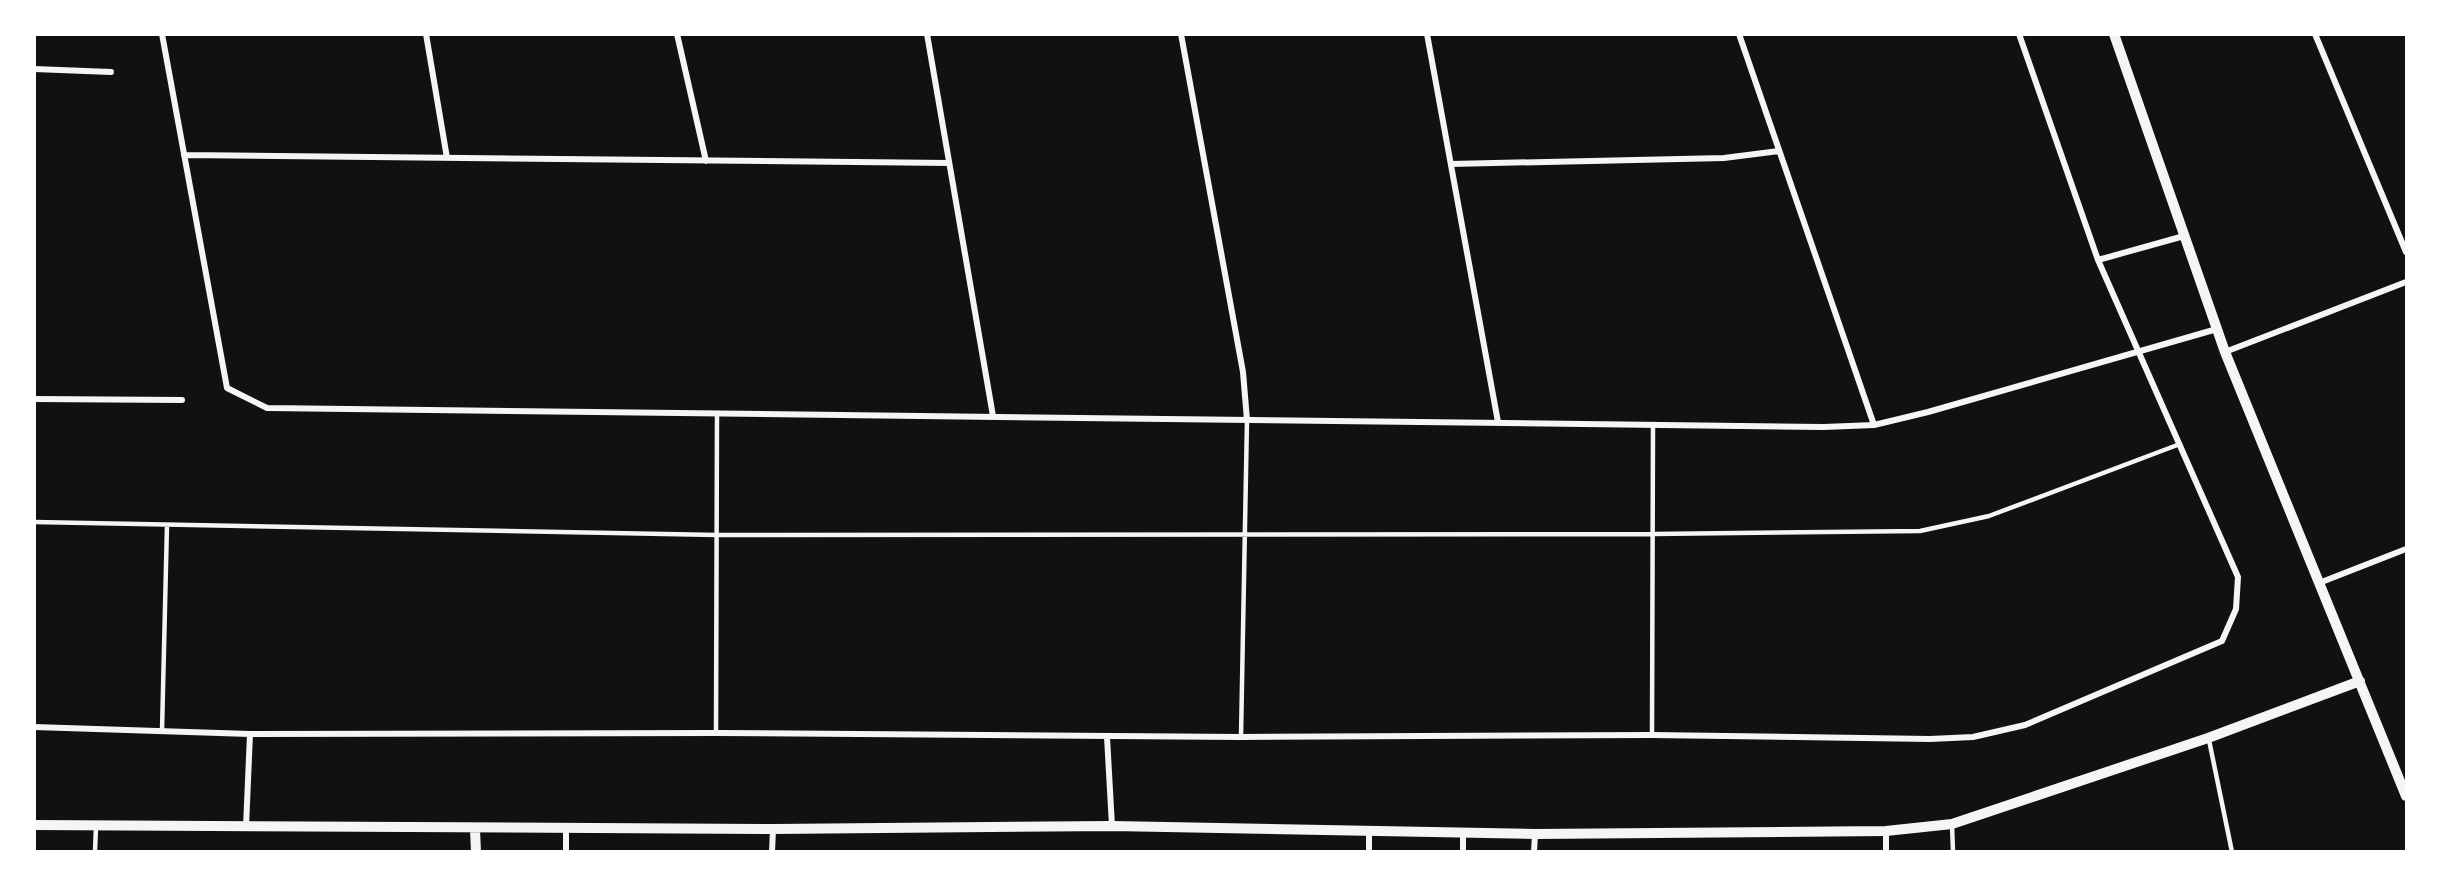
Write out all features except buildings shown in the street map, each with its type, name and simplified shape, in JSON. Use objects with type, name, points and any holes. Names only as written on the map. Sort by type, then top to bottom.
[{"type":"street","points":[[162,34],[226,388],[267,408],[1824,427],[1874,425],[1928,412],[2217,329]]},
{"type":"street","points":[[426,34],[447,158]]},
{"type":"street","points":[[676,34],[706,161]]},
{"type":"street","points":[[927,34],[993,416]]},
{"type":"street","points":[[1181,34],[1243,372],[1247,420]]},
{"type":"street","points":[[1427,34],[1498,422]]},
{"type":"street","points":[[1739,34],[1874,425]]},
{"type":"street","points":[[34,728],[250,734],[716,733],[1107,737],[1652,735],[1930,739],[1973,737],[2025,725],[2222,641],[2236,609],[2238,578],[2098,260],[2019,34]]},
{"type":"street","points":[[2114,34],[2225,352],[2406,796]]},
{"type":"street","points":[[2315,34],[2406,252]]},
{"type":"street","points":[[34,69],[111,72]]},
{"type":"street","points":[[1451,164],[1724,158],[1779,151]]},
{"type":"street","points":[[184,155],[949,163]]},
{"type":"street","points":[[2098,260],[2184,236]]},
{"type":"street","points":[[2225,352],[2406,282]]},
{"type":"street","points":[[34,399],[182,400]]},
{"type":"street","points":[[2319,583],[2406,549]]},
{"type":"street","points":[[34,825],[773,830],[1112,826],[1535,834],[1886,831],[1952,824],[2208,738],[2360,681]]},
{"type":"street","points":[[246,827],[250,734]]},
{"type":"street","points":[[1107,737],[1112,826]]},
{"type":"street","points":[[566,828],[566,852]]},
{"type":"street","points":[[475,829],[476,852]]},
{"type":"street","points":[[772,852],[773,830]]},
{"type":"street","points":[[1886,831],[1886,852]]},
{"type":"street","points":[[1369,832],[1369,852]]},
{"type":"street","points":[[1463,832],[1463,852]]},
{"type":"street","points":[[1534,852],[1535,834]]},
{"type":"lane","points":[[716,733],[717,413]]},
{"type":"lane","points":[[1241,737],[1247,420]]},
{"type":"lane","points":[[1652,735],[1653,424]]},
{"type":"lane","points":[[34,522],[717,535],[1245,532],[1653,534],[1920,531],[1989,516],[2180,444]]},
{"type":"lane","points":[[162,731],[167,525]]},
{"type":"lane","points":[[2208,738],[2232,852]]},
{"type":"lane","points":[[1952,824],[1953,852]]},
{"type":"lane","points":[[95,852],[96,826]]}]
